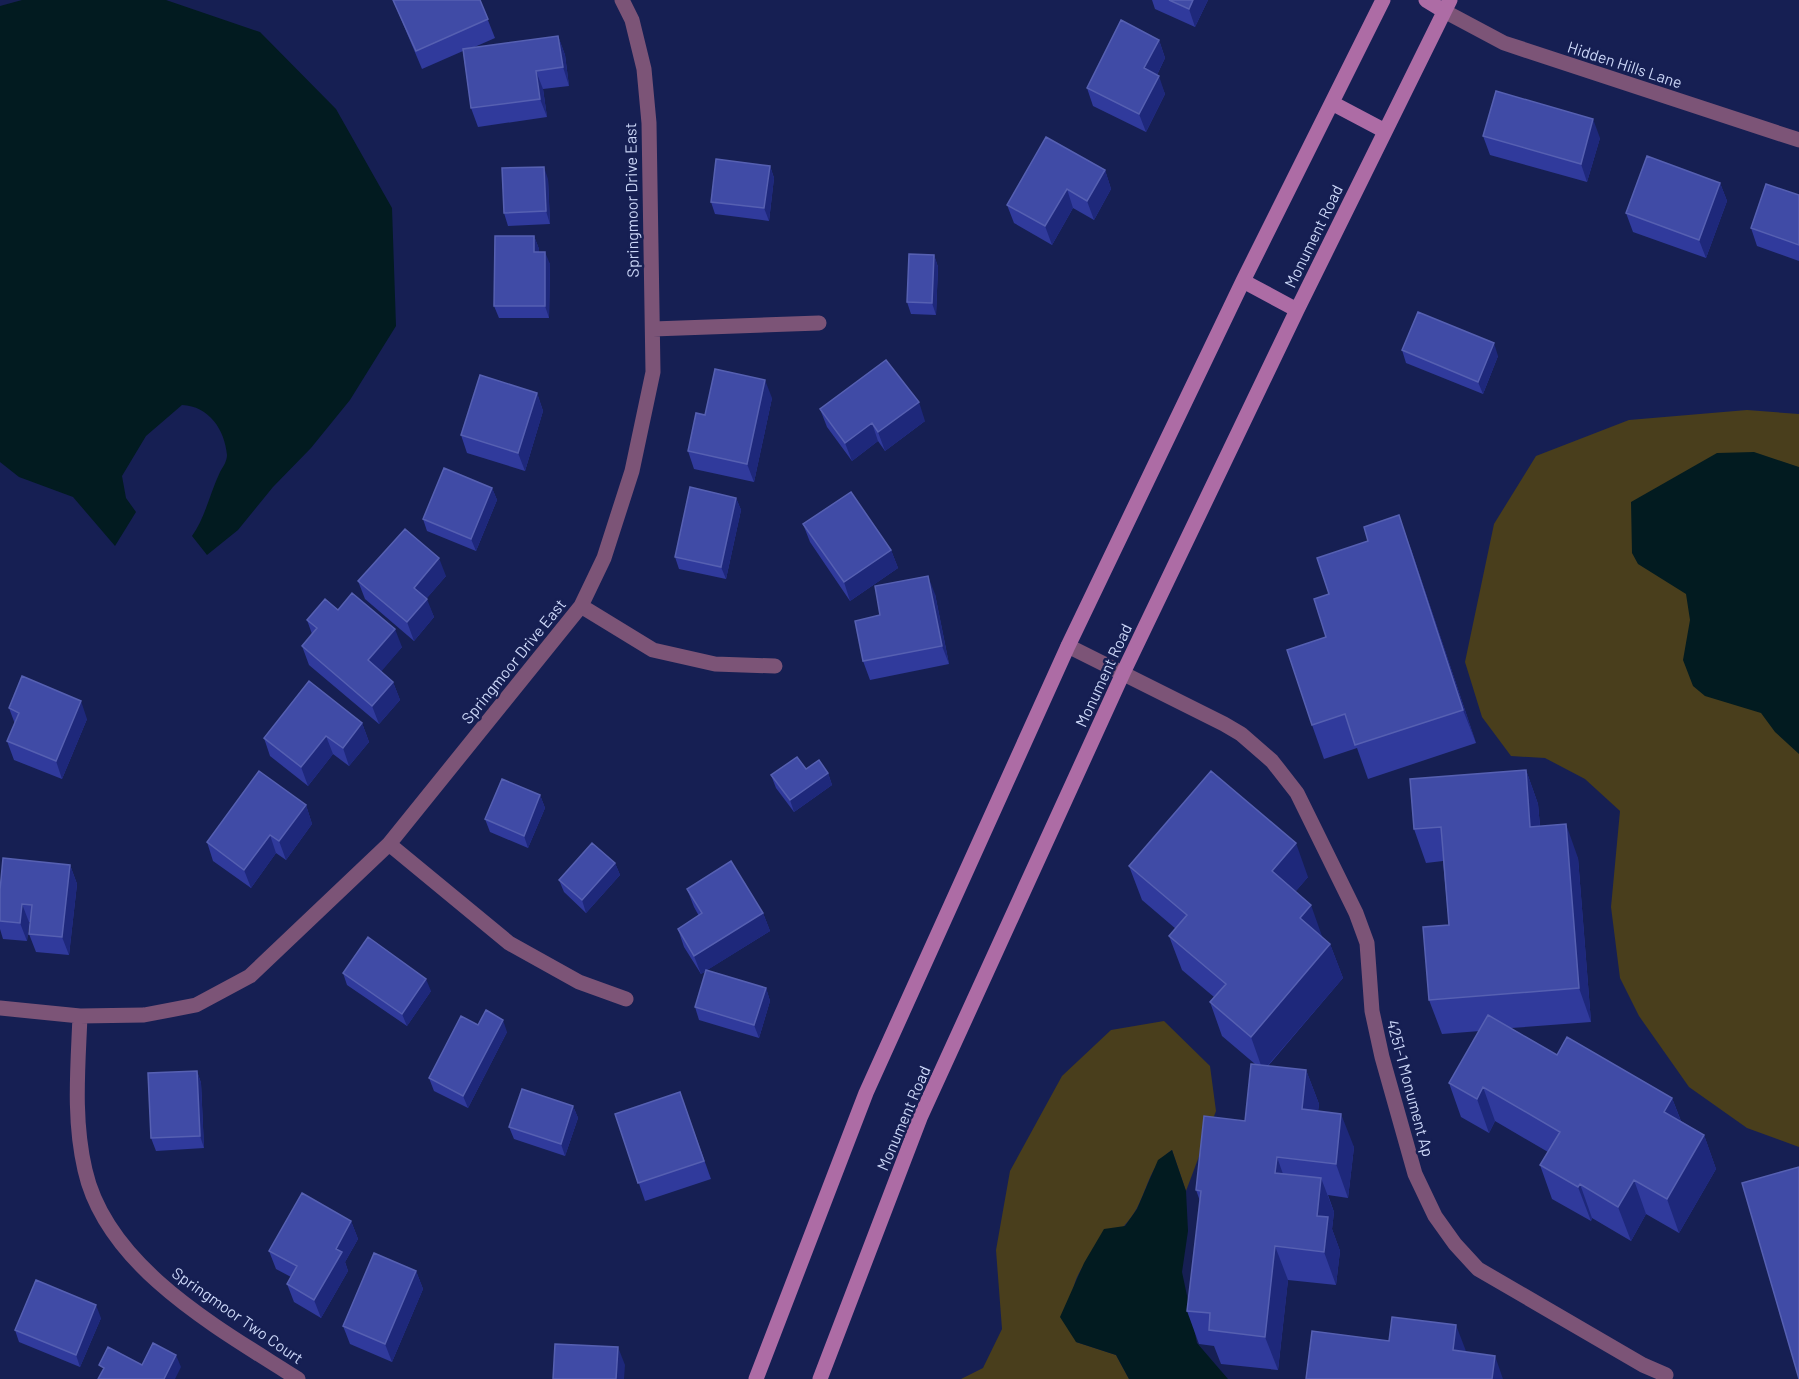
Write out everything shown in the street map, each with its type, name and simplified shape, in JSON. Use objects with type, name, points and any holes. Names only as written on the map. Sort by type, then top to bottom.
[{"type":"street","name":"Springmoor Drive East","points":[[0,1008],[80,1016],[144,1015],[196,1005],[250,976],[389,844],[581,606],[604,558],[632,471],[653,372],[649,123],[644,69],[632,21],[622,0]]},
{"type":"street","points":[[756,1379],[866,1093],[1068,646],[1243,282],[1383,0]]},
{"type":"street","points":[[1426,0],[1447,5]]},
{"type":"street","name":"Monument Road","points":[[820,1379],[920,1118],[1124,671],[1297,310],[1447,5]]},
{"type":"street","name":"Hidden Hills Lane","points":[[1447,5],[1504,43],[1799,140]]},
{"type":"street","points":[[1332,103],[1385,131]]},
{"type":"street","points":[[1243,282],[1297,310]]},
{"type":"street","points":[[652,329],[819,323]]},
{"type":"street","points":[[581,606],[653,650],[715,664],[775,666]]},
{"type":"street","name":"4251-1 Monument Ap","points":[[1068,646],[1124,671],[1241,734],[1272,761],[1297,793],[1356,913],[1367,942],[1372,1011],[1382,1057],[1415,1174],[1436,1216],[1455,1244],[1478,1269],[1643,1365],[1666,1374]]},
{"type":"street","points":[[389,844],[509,943],[579,982],[626,999]]},
{"type":"street","name":"Springmoor Two Court","points":[[80,1016],[76,1098],[85,1172],[96,1201],[116,1236],[138,1264],[178,1299],[298,1379]]},
{"type":"shaded area","points":[[22,0],[166,0],[260,32],[336,109],[392,208],[396,326],[350,400],[311,448],[273,487],[238,530],[207,555],[192,536],[204,513],[227,455],[223,437],[214,421],[192,406],[182,405],[146,436],[122,476],[126,498],[136,512],[115,546],[73,497],[19,477],[0,462],[0,6]]},
{"type":"shaded area","points":[[1747,410],[1799,414],[1799,1147],[1747,1128],[1689,1087],[1639,1016],[1620,978],[1611,907],[1620,811],[1585,779],[1545,758],[1511,756],[1482,717],[1465,662],[1494,524],[1536,456],[1629,420]]},
{"type":"shaded area","points":[[1754,452],[1799,467],[1799,754],[1775,732],[1761,713],[1705,696],[1693,686],[1683,660],[1690,620],[1686,594],[1638,564],[1632,553],[1631,502],[1717,453]]},
{"type":"shaded area","points":[[1164,1021],[1210,1066],[1216,1111],[1186,1191],[1172,1150],[1154,1169],[1130,1219],[1085,1263],[1073,1292],[1076,1342],[1116,1355],[1129,1379],[961,1379],[983,1368],[1002,1329],[996,1250],[1010,1171],[1062,1076],[1111,1030]]},
{"type":"shaded area","points":[[1172,1150],[1186,1191],[1188,1231],[1182,1272],[1197,1343],[1228,1379],[1129,1379],[1116,1355],[1076,1342],[1060,1317],[1084,1263],[1104,1229],[1125,1226],[1137,1209],[1158,1160]]},
{"type":"building","points":[[393,0],[480,0],[488,19],[416,51]]},
{"type":"building","points":[[1169,0],[1193,0],[1189,9]]},
{"type":"building","points":[[1121,20],[1159,40],[1144,68],[1159,76],[1139,114],[1087,88]]},
{"type":"building","points":[[558,36],[563,67],[536,71],[540,99],[471,108],[463,49]]},
{"type":"building","points":[[1496,91],[1593,119],[1581,164],[1483,136]]},
{"type":"building","points":[[1046,137],[1105,170],[1087,201],[1067,189],[1045,226],[1007,205]]},
{"type":"building","points":[[1647,156],[1720,183],[1699,240],[1626,213]]},
{"type":"building","points":[[716,159],[770,166],[764,208],[711,202]]},
{"type":"building","points":[[544,167],[546,211],[504,213],[502,168]]},
{"type":"building","points":[[1766,184],[1799,195],[1799,245],[1751,228]]},
{"type":"building","points":[[495,236],[534,236],[534,252],[545,252],[545,306],[494,306]]},
{"type":"building","points":[[909,254],[934,255],[932,303],[907,302]]},
{"type":"building","points":[[1418,312],[1494,343],[1478,382],[1402,350]]},
{"type":"building","points":[[886,360],[919,402],[878,432],[872,423],[845,443],[820,409]]},
{"type":"building","points":[[715,369],[765,380],[747,464],[688,451],[696,413],[705,415]]},
{"type":"building","points":[[480,375],[537,393],[518,453],[461,435]]},
{"type":"building","points":[[444,468],[492,488],[471,539],[423,519]]},
{"type":"building","points":[[690,487],[736,498],[721,567],[675,557]]},
{"type":"building","points":[[851,492],[891,550],[844,582],[803,524]]},
{"type":"building","points":[[1399,515],[1463,710],[1355,745],[1345,714],[1312,725],[1287,650],[1326,637],[1314,599],[1329,594],[1317,558],[1368,541],[1364,527]]},
{"type":"building","points":[[405,529],[439,558],[414,588],[427,599],[407,622],[358,581]]},
{"type":"building","points":[[928,576],[942,646],[863,661],[855,621],[880,615],[875,586]]},
{"type":"building","points":[[352,593],[395,629],[368,660],[393,682],[372,706],[302,646],[317,628],[307,620],[325,599],[338,610]]},
{"type":"building","points":[[22,676],[81,701],[56,761],[7,741],[19,713],[9,708]]},
{"type":"building","points":[[309,681],[362,723],[343,748],[326,736],[301,767],[264,738]]},
{"type":"building","points":[[797,757],[806,769],[819,760],[828,773],[790,800],[771,775]]},
{"type":"building","points":[[1526,770],[1530,827],[1566,824],[1579,988],[1429,1000],[1423,927],[1449,925],[1441,827],[1414,829],[1410,779]]},
{"type":"building","points":[[259,771],[306,805],[279,841],[270,835],[244,870],[207,842]]},
{"type":"building","points":[[1211,771],[1296,843],[1272,871],[1311,905],[1300,918],[1330,944],[1251,1037],[1210,1002],[1226,984],[1169,936],[1187,915],[1129,866]]},
{"type":"building","points":[[502,779],[540,795],[524,836],[485,819]]},
{"type":"building","points":[[592,843],[615,863],[582,900],[559,880]]},
{"type":"building","points":[[3,858],[70,865],[62,937],[29,934],[32,905],[22,904],[20,923],[0,921]]},
{"type":"building","points":[[731,861],[763,913],[694,956],[678,929],[702,913],[687,889]]},
{"type":"building","points":[[368,937],[426,979],[402,1014],[343,973]]},
{"type":"building","points":[[706,970],[766,988],[754,1025],[695,1007]]},
{"type":"building","points":[[486,1010],[503,1020],[463,1096],[429,1078],[461,1016],[478,1025]]},
{"type":"building","points":[[1488,1015],[1557,1055],[1567,1037],[1672,1098],[1664,1112],[1704,1135],[1667,1199],[1634,1180],[1618,1207],[1580,1184],[1578,1187],[1540,1165],[1560,1132],[1483,1087],[1477,1099],[1449,1083]]},
{"type":"building","points":[[1251,1064],[1306,1070],[1302,1109],[1341,1114],[1336,1164],[1277,1157],[1275,1173],[1321,1178],[1317,1216],[1328,1217],[1324,1252],[1275,1246],[1265,1337],[1209,1330],[1210,1313],[1187,1311],[1201,1191],[1196,1190],[1204,1116],[1245,1121]]},
{"type":"building","points":[[197,1071],[200,1136],[151,1138],[148,1073]]},
{"type":"building","points":[[522,1089],[573,1106],[561,1144],[509,1127]]},
{"type":"building","points":[[680,1092],[704,1161],[638,1183],[615,1114]]},
{"type":"building","points":[[1799,1167],[1799,1379],[1742,1183]]},
{"type":"building","points":[[302,1193],[351,1221],[336,1249],[342,1252],[314,1300],[287,1284],[297,1266],[269,1251]]},
{"type":"building","points":[[374,1253],[416,1271],[385,1344],[343,1326]]},
{"type":"building","points":[[36,1280],[96,1305],[76,1355],[15,1330]]},
{"type":"building","points":[[1392,1317],[1456,1325],[1453,1350],[1495,1356],[1492,1379],[1306,1379],[1312,1331],[1389,1341]]},
{"type":"building","points":[[153,1343],[176,1355],[164,1379],[98,1379],[104,1368],[99,1365],[108,1347],[142,1365]]},
{"type":"building","points":[[555,1344],[618,1347],[616,1379],[553,1379]]}]
